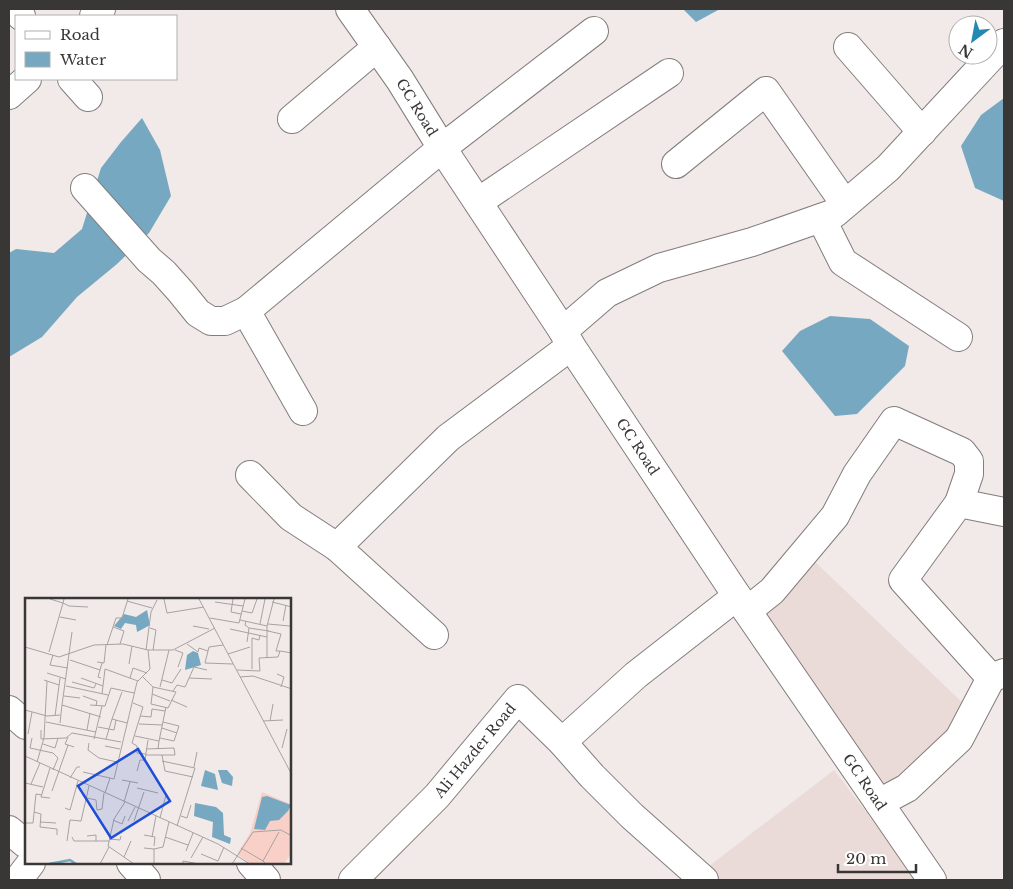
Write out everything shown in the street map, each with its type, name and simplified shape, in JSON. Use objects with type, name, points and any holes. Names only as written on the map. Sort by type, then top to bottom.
[{"type":"street","name":"GC Road","points":[[350,9],[400,80],[442,148],[742,604],[932,880]]},
{"type":"street","points":[[85,188],[149,260],[164,273],[198,313],[210,321],[225,321],[246,311],[442,148],[594,31]]},
{"type":"street","points":[[337,548],[448,438],[567,338],[607,293],[659,268],[752,242],[835,213],[888,168],[1004,43]]},
{"type":"street","points":[[292,119],[377,47]]},
{"type":"street","points":[[848,48],[922,132]]},
{"type":"street","points":[[478,202],[669,73]]},
{"type":"street","points":[[9,95],[27,80]]},
{"type":"street","points":[[676,164],[766,91],[845,204]]},
{"type":"street","points":[[821,218],[843,262],[958,337]]},
{"type":"street","points":[[246,311],[303,410]]},
{"type":"street","points":[[704,880],[598,783],[562,742],[636,675],[742,604],[772,591],[834,516],[857,474],[894,421],[962,452],[968,461],[969,474],[958,503],[903,580],[998,676],[959,739],[907,788],[879,803]]},
{"type":"street","points":[[250,475],[291,517],[337,548],[434,635]]},
{"type":"street","points":[[958,503],[1004,512]]},
{"type":"street","name":"Ali Hazder Road","points":[[353,880],[437,796],[518,699],[562,742]]},
{"type":"street","points":[[9,710],[25,724]]},
{"type":"street","points":[[9,830],[25,843]]},
{"type":"street","points":[[18,880],[30,864]]},
{"type":"street","points":[[132,864],[146,880]]},
{"type":"street","points":[[252,864],[266,880]]},
{"type":"shaded area","points":[[811,558],[965,705],[952,738],[884,792],[763,611]]},
{"type":"shaded area","points":[[834,770],[918,880],[715,880],[704,870]]},
{"type":"water","points":[[683,9],[720,9],[696,22]]},
{"type":"water","points":[[1004,98],[1004,201],[975,188],[961,146],[981,115]]},
{"type":"water","points":[[142,118],[160,150],[171,196],[149,233],[117,264],[77,297],[42,337],[9,357],[9,253],[16,249],[54,253],[82,229],[101,168]]},
{"type":"water","points":[[830,316],[870,319],[909,346],[905,366],[857,414],[835,416],[782,351],[800,331]]}]
